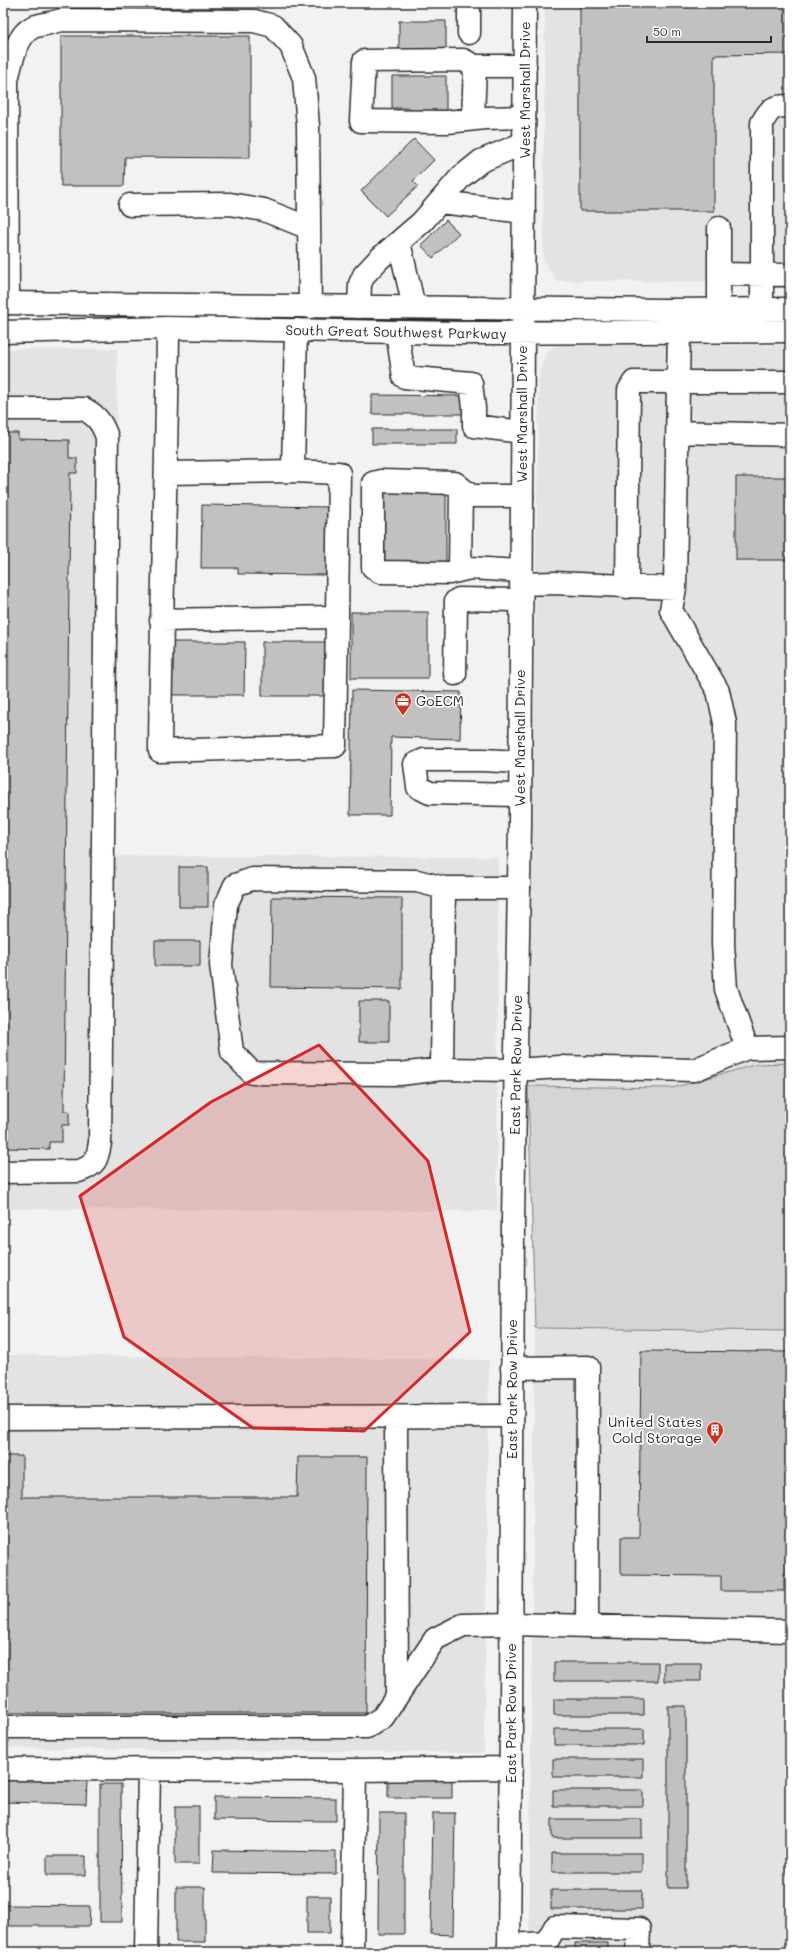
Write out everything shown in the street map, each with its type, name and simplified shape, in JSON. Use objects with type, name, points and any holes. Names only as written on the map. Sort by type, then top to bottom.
[{"type":"main road","points":[[469,3],[469,33]]},
{"type":"main road","name":"West Marshall Drive","points":[[520,826],[525,3]]},
{"type":"main road","points":[[6,303],[7,80],[12,59],[22,37],[32,28],[61,20],[254,21],[273,26],[291,46],[304,78],[308,126],[310,306]]},
{"type":"main road","points":[[524,117],[473,119],[447,122],[361,121],[364,61],[463,60],[475,66],[525,66]]},
{"type":"main road","points":[[473,119],[475,66]]},
{"type":"main road","points":[[762,309],[762,123],[768,110],[778,106],[790,106]]},
{"type":"main road","points":[[359,307],[360,284],[364,275],[398,242],[422,222],[462,177],[481,161],[524,143]]},
{"type":"main road","points":[[440,202],[524,212]]},
{"type":"main road","points":[[130,205],[230,204],[264,210],[309,228]]},
{"type":"main road","points":[[719,228],[719,309]]},
{"type":"main road","points":[[398,242],[414,307]]},
{"type":"main road","points":[[719,274],[790,275]]},
{"type":"main road","name":"South Great Southwest Parkway","points":[[6,303],[523,309],[790,309]]},
{"type":"main road","points":[[167,473],[293,471],[340,473],[335,746],[160,751],[161,620],[167,473],[168,305]]},
{"type":"main road","name":"South Great Southwest Parkway","points":[[3,332],[168,328],[523,333],[790,331]]},
{"type":"main road","points":[[293,471],[296,330]]},
{"type":"main road","points":[[397,332],[404,377],[471,383],[474,408],[474,426],[522,432]]},
{"type":"main road","points":[[679,332],[675,588],[671,610],[718,691],[725,723],[723,944],[726,989],[747,1048]]},
{"type":"main road","points":[[627,587],[629,390],[634,382],[790,382]]},
{"type":"main road","points":[[3,409],[84,409],[93,414],[102,424],[107,436],[100,1143],[97,1159],[89,1168],[79,1172],[3,1172]]},
{"type":"main road","points":[[678,432],[790,435]]},
{"type":"main road","points":[[521,585],[470,568],[449,573],[380,572],[373,567],[373,484],[381,481],[455,483],[471,496],[522,496]]},
{"type":"main road","points":[[460,570],[462,488]]},
{"type":"main road","points":[[455,674],[456,601],[459,599],[521,585],[554,583],[675,588]]},
{"type":"main road","points":[[161,620],[337,617]]},
{"type":"main road","points":[[520,762],[483,760],[424,760],[415,764],[418,787],[430,792],[520,795]]},
{"type":"main road","name":"East Park Row Drive","points":[[509,1948],[512,1624],[512,1368],[520,826]]},
{"type":"main road","points":[[519,888],[444,888],[417,881],[252,879],[235,885],[226,905],[221,965],[232,1052],[252,1073],[400,1074],[442,1069],[516,1070],[560,1068],[694,1070],[747,1048],[790,1047]]},
{"type":"main road","points":[[442,1069],[444,888]]},
{"type":"main road","points":[[512,1368],[588,1368],[587,1626]]},
{"type":"main road","points":[[3,1418],[512,1416]]},
{"type":"main road","points":[[396,1417],[397,1696]]},
{"type":"main road","points":[[3,1727],[367,1727],[383,1717],[435,1639],[463,1625],[512,1624],[790,1631]]},
{"type":"main road","points":[[3,1769],[355,1770],[511,1768]]},
{"type":"main road","points":[[146,1952],[149,1770]]},
{"type":"main road","points":[[352,1952],[355,1770]]},
{"type":"main road","points":[[509,1948],[546,1943],[555,1927],[639,1929],[638,1952]]},
{"type":"highlighted area","points":[[319,1045],[428,1161],[470,1332],[364,1431],[253,1428],[124,1337],[80,1196],[211,1102]]},
{"type":"shaded area","points":[[545,3],[790,3],[790,282],[557,281],[543,260]]},
{"type":"shaded area","points":[[557,345],[790,345],[790,1063],[758,1064],[672,1088],[528,1086],[539,372],[547,352]]},
{"type":"shaded area","points":[[3,349],[117,349],[115,856],[498,857],[497,1211],[3,1209]]},
{"type":"shaded area","points":[[790,1063],[790,1331],[535,1328],[528,1086],[672,1088],[758,1064]]},
{"type":"shaded area","points":[[535,1328],[790,1331],[790,1952],[529,1952]]},
{"type":"shaded area","points":[[3,1355],[489,1360],[484,1753],[3,1748]]},
{"type":"building","points":[[580,3],[790,3],[790,54],[714,55],[714,211],[580,211]]},
{"type":"building","points":[[399,21],[446,21],[446,51],[399,51]]},
{"type":"building","points":[[61,36],[250,36],[250,158],[125,157],[124,186],[61,186]]},
{"type":"building","points":[[392,76],[446,76],[446,116],[409,116],[409,108],[392,108]]},
{"type":"building","points":[[414,139],[434,160],[413,181],[418,186],[386,216],[361,191]]},
{"type":"building","points":[[446,220],[459,233],[433,258],[421,245]]},
{"type":"building","points":[[372,395],[469,396],[469,414],[372,414]]},
{"type":"building","points":[[372,429],[457,429],[457,444],[372,444]]},
{"type":"building","points":[[3,433],[18,433],[18,439],[69,440],[69,458],[77,458],[77,473],[70,473],[64,1111],[69,1111],[69,1125],[62,1125],[62,1142],[49,1142],[49,1149],[3,1148]]},
{"type":"building","points":[[736,477],[790,477],[790,560],[736,560]]},
{"type":"building","points":[[384,489],[446,489],[446,564],[383,564]]},
{"type":"building","points":[[202,505],[329,507],[328,575],[238,574],[238,568],[201,568]]},
{"type":"building","points":[[351,612],[428,612],[428,678],[351,678]]},
{"type":"building","points":[[169,642],[245,642],[244,695],[169,695]]},
{"type":"building","points":[[262,642],[327,642],[327,696],[262,696]]},
{"type":"building","points":[[352,690],[461,692],[460,739],[391,737],[390,815],[350,815]]},
{"type":"building","points":[[179,867],[208,867],[208,907],[179,907]]},
{"type":"building","points":[[272,897],[402,898],[402,989],[271,987]]},
{"type":"building","points":[[155,941],[200,941],[200,966],[155,966]]},
{"type":"building","points":[[359,1001],[389,1001],[389,1042],[359,1042]]},
{"type":"building","name":"United States Cold Storage","points":[[641,1351],[790,1352],[790,1573],[784,1573],[784,1591],[721,1591],[721,1576],[621,1575],[621,1537],[639,1537]]},
{"type":"building","points":[[3,1456],[22,1456],[22,1497],[297,1497],[298,1457],[367,1457],[366,1713],[3,1713]]},
{"type":"building","points":[[554,1662],[658,1662],[658,1681],[554,1681]]},
{"type":"building","points":[[664,1663],[701,1663],[701,1681],[664,1681]]},
{"type":"building","points":[[554,1699],[644,1699],[644,1715],[554,1715]]},
{"type":"building","points":[[668,1706],[686,1706],[686,1888],[668,1888]]},
{"type":"building","points":[[554,1729],[644,1729],[644,1745],[554,1745]]},
{"type":"building","points":[[553,1759],[643,1759],[643,1777],[553,1777]]},
{"type":"building","points":[[388,1773],[452,1773],[452,1798],[388,1798]]},
{"type":"building","points":[[3,1780],[87,1781],[86,1804],[3,1802]]},
{"type":"building","points":[[100,1784],[121,1784],[122,1922],[100,1922]]},
{"type":"building","points":[[553,1790],[643,1790],[643,1806],[553,1806]]},
{"type":"building","points":[[214,1797],[336,1798],[336,1821],[214,1820]]},
{"type":"building","points":[[175,1806],[199,1806],[199,1864],[175,1864]]},
{"type":"building","points":[[379,1813],[404,1813],[404,1934],[378,1934]]},
{"type":"building","points":[[433,1813],[455,1813],[453,1935],[431,1934]]},
{"type":"building","points":[[552,1819],[642,1819],[642,1838],[552,1838]]},
{"type":"building","points":[[214,1850],[336,1852],[336,1874],[213,1873]]},
{"type":"building","points":[[552,1853],[642,1853],[642,1872],[552,1872]]},
{"type":"building","points":[[47,1856],[86,1856],[86,1875],[47,1875]]},
{"type":"building","points":[[176,1887],[205,1887],[205,1942],[176,1942]]},
{"type":"building","points":[[551,1890],[642,1890],[642,1909],[551,1909]]},
{"type":"building","points":[[307,1896],[330,1896],[330,1933],[307,1933]]},
{"type":"building","points":[[3,1905],[90,1906],[89,1926],[3,1926]]},
{"type":"building","points":[[575,1943],[608,1943],[608,1952],[575,1952]]},
{"type":"building","points":[[386,1950],[449,1950],[449,1952],[386,1952]]},
{"type":"place","name":"GoECM","points":[[403,716]]},
{"type":"place","name":"United States Cold Storage","points":[[715,1445]]}]
